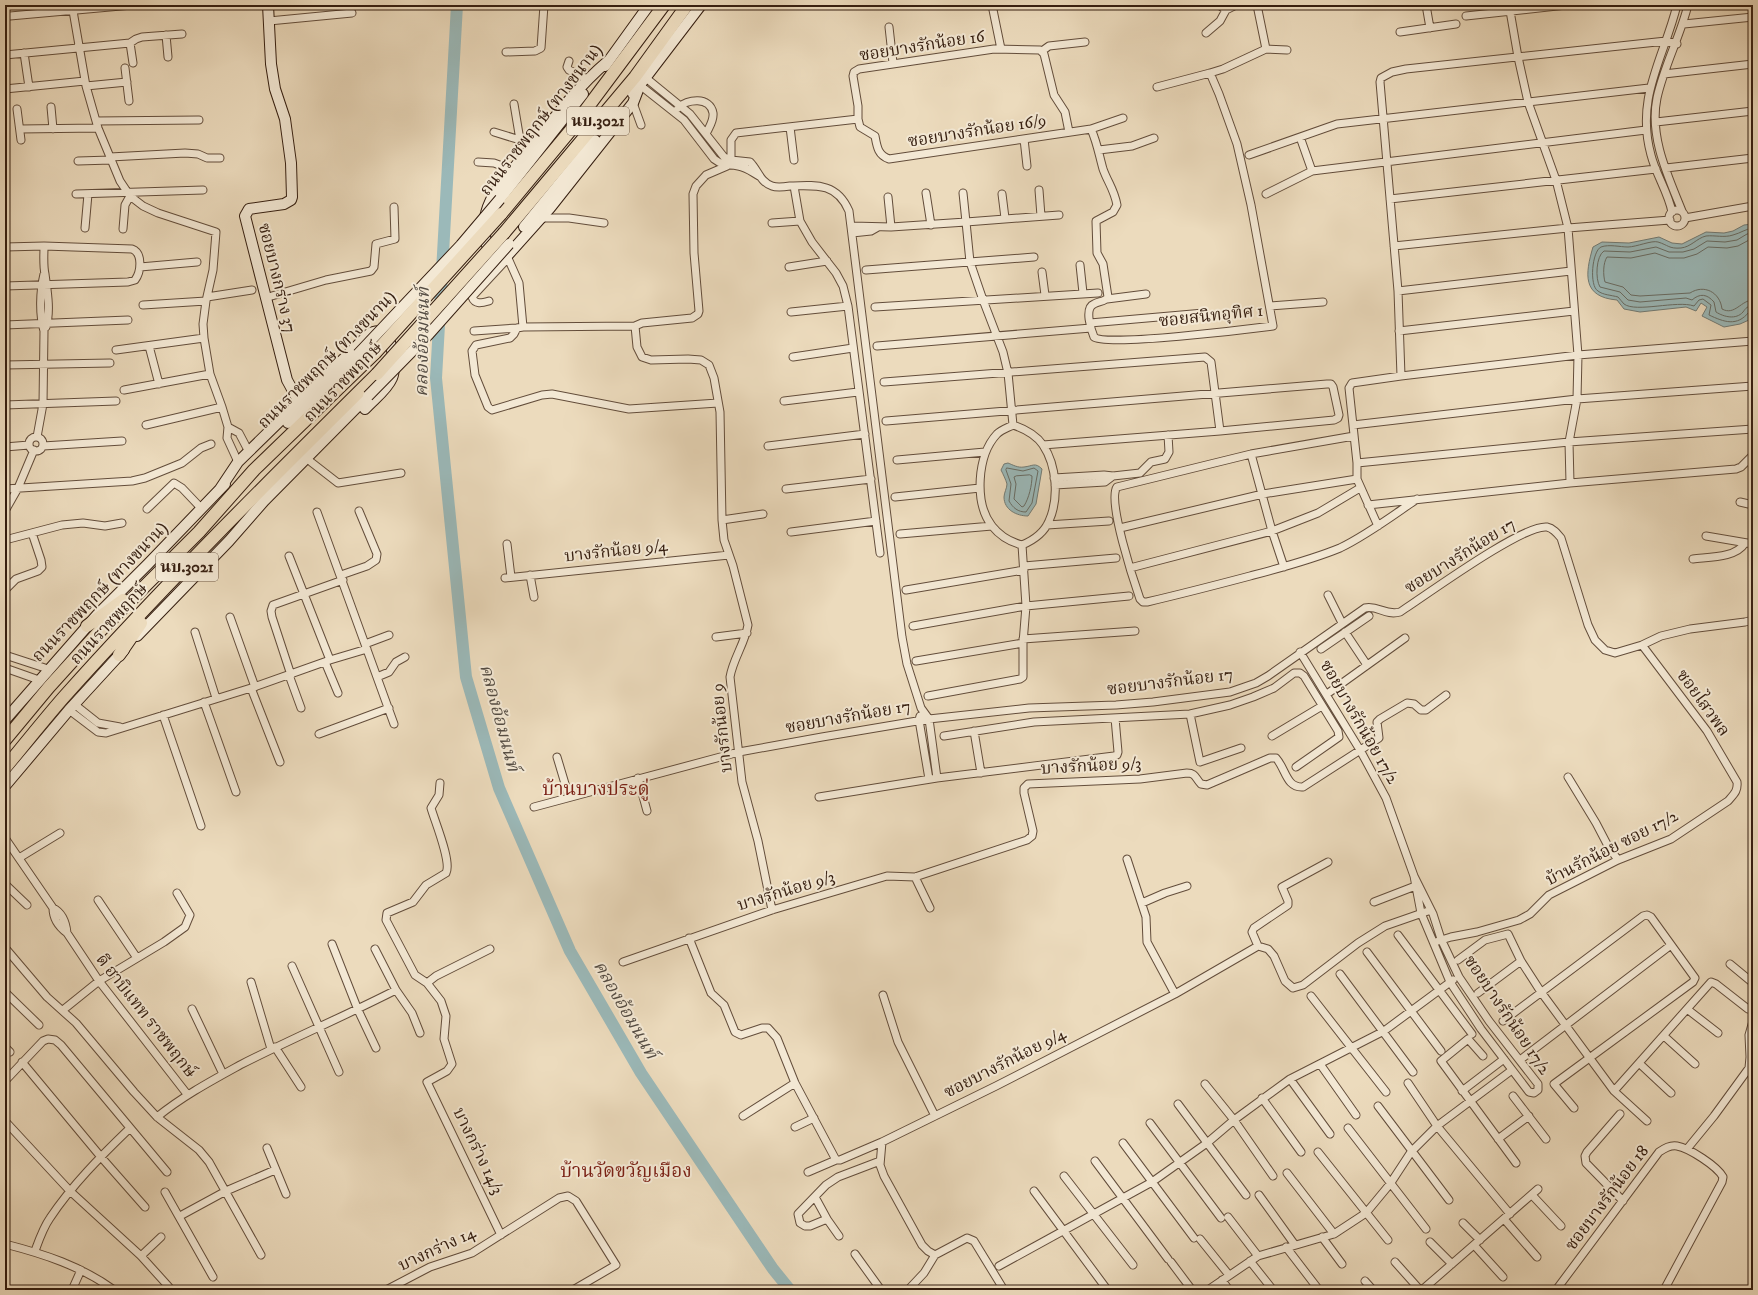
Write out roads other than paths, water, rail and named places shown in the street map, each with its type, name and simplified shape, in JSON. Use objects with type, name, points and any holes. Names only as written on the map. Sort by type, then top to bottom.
[{"type":"main road","name":"ซอยบางกร่าง 37","points":[[268,5],[271,64],[275,89],[285,119],[291,164],[292,197],[291,200],[284,204],[249,209],[245,216],[287,380],[299,402]]},
{"type":"main road","name":"ถนนราชพฤกษ์ (ทางขนาน)","points":[[5,720],[87,626],[201,508],[358,354],[461,245],[500,199],[650,5]]},
{"type":"main road","name":"ถนนราชพฤกษ์","points":[[5,740],[49,687],[198,532],[254,470],[375,353],[501,214],[570,131],[664,5]]},
{"type":"main road","name":"ถนนราชพฤกษ์","points":[[5,768],[63,699],[164,590],[259,491],[377,374],[507,239],[634,77],[687,5]]},
{"type":"main road","name":"นบ.3021","points":[[5,786],[72,707],[119,655],[229,541],[264,501],[429,334],[507,239],[642,84],[701,5]]},
{"type":"main road","points":[[608,61],[587,79],[531,146],[496,191],[488,208],[484,223],[486,241],[491,255],[499,259],[507,257],[632,103],[642,84]]},
{"type":"main road","points":[[220,489],[238,462],[370,333],[376,331],[382,332],[386,335],[392,349],[393,364],[392,378],[388,385],[266,508],[229,541]]},
{"type":"main road","points":[[87,626],[152,579]]},
{"type":"main road","points":[[119,655],[164,590]]},
{"type":"street","points":[[10,16],[72,8],[132,5]]},
{"type":"street","points":[[506,52],[535,51],[541,48],[544,5]]},
{"type":"street","name":"ซอยบางรักน้อย 16","points":[[858,119],[854,72],[859,69],[1001,49],[992,5]]},
{"type":"street","points":[[1219,5],[1226,10]]},
{"type":"street","points":[[1206,33],[1220,21],[1226,10],[1236,5]]},
{"type":"street","points":[[1257,5],[1266,49]]},
{"type":"street","points":[[1426,5],[1430,28]]},
{"type":"street","points":[[1466,16],[1509,8],[1566,5]]},
{"type":"street","points":[[1670,220],[1672,212],[1651,155],[1646,130],[1647,98],[1677,5]]},
{"type":"street","points":[[1670,220],[1673,224],[1680,225],[1684,223],[1684,214],[1660,153],[1656,130],[1657,100],[1664,74],[1684,24],[1688,5]]},
{"type":"street","points":[[72,8],[85,84],[97,125],[120,181],[129,195],[143,206],[158,213],[216,232],[213,270],[203,324],[204,338],[210,374],[228,427],[227,438],[238,462]]},
{"type":"street","points":[[1509,8],[1528,102],[1556,180],[1568,228],[1578,355],[1577,399],[1569,442],[1570,483]]},
{"type":"street","points":[[268,21],[352,13]]},
{"type":"street","points":[[1684,24],[1753,17]]},
{"type":"street","points":[[1400,32],[1456,24]]},
{"type":"street","points":[[889,27],[893,63]]},
{"type":"street","points":[[5,55],[130,43],[136,38],[182,34]]},
{"type":"street","points":[[166,35],[168,57]]},
{"type":"street","points":[[1401,376],[1398,291],[1388,160],[1380,82],[1381,78],[1392,72],[1518,57],[1666,41],[1676,44]]},
{"type":"street","points":[[1001,49],[1034,49],[1042,51],[1049,46],[1085,42]]},
{"type":"street","points":[[130,43],[133,63]]},
{"type":"street","points":[[1158,87],[1223,69],[1266,49],[1287,50]]},
{"type":"street","points":[[1042,51],[1054,95],[1065,112],[1069,132]]},
{"type":"street","points":[[24,53],[29,87]]},
{"type":"street","points":[[569,61],[567,67],[569,70],[587,79]]},
{"type":"street","points":[[1664,74],[1753,64]]},
{"type":"street","points":[[125,68],[129,101]]},
{"type":"street","name":"ซอยสนิทอุทิศ 1","points":[[1090,326],[1094,337],[1105,341],[1213,334],[1273,326],[1251,205],[1237,144],[1210,73]]},
{"type":"street","points":[[5,89],[127,82]]},
{"type":"street","points":[[642,84],[680,106],[706,134],[719,153],[729,163]]},
{"type":"street","points":[[642,84],[684,120],[714,159],[738,166],[759,176],[763,182],[772,187],[816,185],[836,192],[845,201],[852,229],[902,637],[907,664],[921,708],[929,719],[937,778]]},
{"type":"street","points":[[1249,154],[1337,124],[1649,88]]},
{"type":"street","points":[[674,113],[680,106],[694,100],[702,101],[713,111],[712,122],[706,134]]},
{"type":"street","points":[[632,103],[641,125]]},
{"type":"street","points":[[514,104],[520,140]]},
{"type":"street","points":[[51,107],[53,128]]},
{"type":"street","points":[[17,109],[21,140]]},
{"type":"street","points":[[1656,122],[1753,111]]},
{"type":"street","name":"ซอยบางรักน้อย 16/9","points":[[858,119],[860,127],[875,136],[878,150],[882,157],[890,159],[1091,129],[1123,118]]},
{"type":"street","points":[[729,163],[731,140],[736,133],[858,119]]},
{"type":"street","points":[[20,129],[199,120]]},
{"type":"street","points":[[790,127],[794,160]]},
{"type":"street","points":[[1091,129],[1099,150],[1103,169],[1114,191],[1117,205],[1113,212],[1097,220],[1095,230],[1096,253],[1103,264],[1108,297],[1107,299]]},
{"type":"street","points":[[1266,194],[1312,171],[1542,141],[1646,130]]},
{"type":"street","points":[[494,132],[520,140],[531,146]]},
{"type":"street","points":[[1300,137],[1312,171]]},
{"type":"street","points":[[1099,150],[1132,146],[1154,138]]},
{"type":"street","points":[[1024,139],[1027,166]]},
{"type":"street","points":[[78,161],[185,153],[198,154],[206,158],[220,158]]},
{"type":"street","points":[[1666,168],[1753,158]]},
{"type":"street","points":[[478,162],[494,163],[513,170]]},
{"type":"street","points":[[474,330],[520,327],[635,326],[642,323],[692,318],[698,314],[699,311],[694,253],[694,194],[696,186],[706,175],[729,163]]},
{"type":"street","points":[[1390,199],[1656,169]]},
{"type":"street","points":[[794,186],[800,221],[812,242],[827,261],[843,286],[848,306],[880,553]]},
{"type":"street","points":[[76,194],[129,195],[203,190]]},
{"type":"street","points":[[1039,190],[1041,216]]},
{"type":"street","points":[[926,193],[931,225]]},
{"type":"street","points":[[963,193],[970,262],[1003,352],[1008,373],[1013,425]]},
{"type":"street","points":[[85,228],[88,194]]},
{"type":"street","points":[[1002,194],[1005,218]]},
{"type":"street","points":[[123,229],[125,205],[129,195]]},
{"type":"street","points":[[888,197],[891,227]]},
{"type":"street","points":[[1672,212],[1677,210],[1684,214],[1753,206]]},
{"type":"street","points":[[265,298],[326,280],[371,271],[374,267],[376,244],[395,239],[394,207]]},
{"type":"street","points":[[852,229],[871,231],[878,227],[931,225],[1005,218],[1059,215]]},
{"type":"street","points":[[540,218],[569,218],[604,223]]},
{"type":"street","points":[[1394,246],[1568,228],[1670,220]]},
{"type":"street","points":[[772,223],[800,221]]},
{"type":"street","points":[[5,247],[44,246],[132,248],[139,254],[140,267],[137,277],[133,282],[110,284],[44,284],[5,286]]},
{"type":"street","points":[[38,437],[43,404],[45,363],[44,246]]},
{"type":"street","points":[[866,270],[1034,256]]},
{"type":"street","points":[[489,301],[480,303],[475,301],[472,297],[507,257],[519,283],[520,327],[510,338],[476,345],[472,351],[475,375],[488,407],[492,410],[542,395],[552,394],[629,409],[718,403],[714,378],[709,365],[701,360],[651,360],[642,357],[637,347],[635,326]]},
{"type":"street","points":[[789,267],[827,261]]},
{"type":"street","points":[[140,267],[196,262]]},
{"type":"street","points":[[1080,265],[1083,293]]},
{"type":"street","points":[[1398,291],[1571,271]]},
{"type":"street","points":[[1042,272],[1045,296]]},
{"type":"street","points":[[144,305],[207,299],[252,290]]},
{"type":"street","points":[[875,307],[1098,293]]},
{"type":"street","points":[[1090,326],[1090,306],[1107,299],[1146,294]]},
{"type":"street","points":[[1270,306],[1323,302]]},
{"type":"street","points":[[791,312],[848,306]]},
{"type":"street","points":[[1399,331],[1574,311]]},
{"type":"street","points":[[877,346],[997,336],[1204,313]]},
{"type":"street","points":[[5,325],[128,320]]},
{"type":"street","points":[[116,350],[204,338]]},
{"type":"street","points":[[1378,526],[1356,479],[1357,463],[1349,388],[1352,383],[1578,355],[1753,340]]},
{"type":"street","points":[[149,346],[159,384]]},
{"type":"street","points":[[793,357],[853,348]]},
{"type":"street","points":[[884,382],[1205,357],[1211,362],[1220,431]]},
{"type":"street","points":[[5,365],[45,363],[110,363]]},
{"type":"street","points":[[124,390],[210,374]]},
{"type":"street","points":[[886,420],[1331,384],[1334,387],[1339,415],[1338,418],[1334,420],[1220,431],[1043,445]]},
{"type":"street","points":[[1353,424],[1577,399],[1753,386]]},
{"type":"street","points":[[784,401],[858,392]]},
{"type":"street","points":[[5,405],[116,401]]},
{"type":"street","name":"บางรักน้อย 9","points":[[718,403],[720,412],[722,520],[724,540],[733,566],[748,625],[747,633],[732,668],[730,677],[744,791],[758,841],[772,910]]},
{"type":"street","points":[[146,425],[222,406]]},
{"type":"street","points":[[1013,425],[1032,434],[1043,445],[1050,460],[1054,482],[1052,511],[1047,525],[1032,540],[1022,545],[1012,543],[1004,538],[992,526],[983,506],[980,488],[982,466],[986,452],[997,434],[1013,425]]},
{"type":"street","points":[[228,427],[239,433],[249,452]]},
{"type":"street","points":[[1357,463],[1569,442],[1753,429]]},
{"type":"street","points":[[768,446],[865,434]]},
{"type":"street","points":[[1054,482],[1104,475],[1114,476],[1140,473],[1151,462],[1165,459],[1169,452],[1168,435]]},
{"type":"street","points":[[1354,436],[1251,454],[1117,487],[1114,494],[1120,528],[1130,568],[1140,599],[1143,602],[1201,589],[1284,567],[1342,547],[1378,526],[1417,499]]},
{"type":"street","points":[[38,437],[42,440],[43,446]]},
{"type":"street","points":[[5,511],[18,488],[32,448],[31,439],[38,437]]},
{"type":"street","points":[[5,447],[32,448],[40,450],[43,446],[122,441]]},
{"type":"street","points":[[5,489],[132,481],[144,478],[182,463],[201,448],[212,444]]},
{"type":"street","points":[[897,460],[986,452]]},
{"type":"street","points":[[1251,454],[1272,531],[1284,567]]},
{"type":"street","points":[[1368,504],[1570,483],[1736,469],[1741,467],[1753,455]]},
{"type":"street","points":[[312,462],[338,483],[401,473]]},
{"type":"street","points":[[786,489],[871,479]]},
{"type":"street","points":[[1120,528],[1263,494],[1356,479]]},
{"type":"street","points":[[147,509],[174,483],[182,488],[201,508]]},
{"type":"street","points":[[895,497],[980,488]]},
{"type":"street","points":[[1130,568],[1272,531],[1318,513],[1360,488]]},
{"type":"street","points":[[1740,502],[1753,504]]},
{"type":"street","points":[[301,708],[271,611],[273,605],[342,578],[376,560],[377,554],[360,510]]},
{"type":"street","points":[[317,512],[394,724]]},
{"type":"street","points":[[722,520],[763,514]]},
{"type":"street","points":[[791,532],[876,521]]},
{"type":"street","points":[[1047,525],[1108,521]]},
{"type":"street","points":[[5,540],[62,525],[83,523],[105,526],[122,523]]},
{"type":"street","points":[[900,534],[992,526]]},
{"type":"street","name":"ซอยบางรักน้อย 17","points":[[534,806],[739,752],[919,720],[1029,708],[1116,705],[1153,702],[1230,692],[1256,682],[1286,665],[1300,652],[1365,608],[1371,606],[1392,614],[1400,612],[1506,542],[1534,528],[1547,527],[1554,530],[1561,538],[1571,566],[1580,604],[1595,640],[1605,650],[1615,653],[1642,645],[1661,636],[1690,629],[1753,620]]},
{"type":"street","points":[[5,590],[16,580],[38,571],[42,567],[32,533]]},
{"type":"street","points":[[1706,536],[1753,544]]},
{"type":"street","points":[[1693,559],[1736,552],[1743,547],[1745,543]]},
{"type":"street","name":"บางรักน้อย 9/4","points":[[507,544],[508,578],[729,555]]},
{"type":"street","points":[[928,696],[1022,678],[1024,674],[1023,641],[1026,606],[1022,545]]},
{"type":"street","points":[[289,556],[328,661],[338,693]]},
{"type":"street","points":[[906,590],[1024,568],[1116,558]]},
{"type":"street","points":[[530,575],[534,597]]},
{"type":"street","points":[[1328,595],[1342,623]]},
{"type":"street","points":[[913,626],[1026,606],[1129,596]]},
{"type":"street","points":[[1321,648],[1369,616]]},
{"type":"street","points":[[230,617],[280,762]]},
{"type":"street","points":[[916,661],[1023,641],[1136,631]]},
{"type":"street","points":[[195,632],[216,698]]},
{"type":"street","points":[[1345,632],[1367,665]]},
{"type":"street","points":[[716,636],[747,633]]},
{"type":"street","points":[[72,707],[98,723],[123,728],[290,675],[366,646],[389,635]]},
{"type":"street","points":[[1327,694],[1405,638]]},
{"type":"street","name":"ซอยไสวพล","points":[[1642,645],[1707,731],[1737,782]]},
{"type":"street","name":"ซอยบางรักน้อย 17/2","points":[[1300,652],[1360,750],[1386,798],[1417,885],[1421,913],[1450,982],[1481,1029],[1529,1092],[1538,1090],[1538,1084],[1489,1022],[1459,977],[1441,939],[1431,910],[1417,885]]},
{"type":"street","points":[[5,654],[48,669]]},
{"type":"street","points":[[377,677],[389,672],[396,662],[405,657]]},
{"type":"street","points":[[5,668],[39,680]]},
{"type":"street","points":[[944,736],[1034,722],[1190,714],[1230,705],[1254,697],[1274,688],[1294,673],[1300,673],[1304,676],[1338,731],[1339,737],[1296,767]]},
{"type":"street","name":"บางรักน้อย 9/3","points":[[623,962],[772,910],[887,876],[915,877],[1027,840],[1032,836],[1033,831],[1024,793],[1024,788],[1028,784],[1140,780],[1192,773],[1201,784],[1207,785],[1270,758],[1276,758],[1280,762],[1291,784],[1296,787],[1303,787],[1378,738],[1376,726],[1380,719],[1407,703],[1414,704],[1421,710],[1426,710],[1446,695]]},
{"type":"street","points":[[204,702],[236,792]]},
{"type":"street","points":[[1272,736],[1322,706]]},
{"type":"street","points":[[319,734],[389,708]]},
{"type":"street","points":[[921,708],[919,720],[929,779]]},
{"type":"street","points":[[1190,714],[1200,762],[1241,748]]},
{"type":"street","points":[[164,715],[201,826]]},
{"type":"street","points":[[819,797],[929,779],[1117,755],[1115,718]]},
{"type":"street","points":[[974,731],[981,773]]},
{"type":"street","points":[[557,757],[569,797]]},
{"type":"street","points":[[1568,776],[1608,846],[1618,860]]},
{"type":"street","points":[[638,778],[647,810]]},
{"type":"street","name":"บ้านรักน้อย ซอย 17/2","points":[[1433,943],[1441,939],[1477,932],[1519,920],[1530,914],[1549,896],[1618,860],[1671,839],[1728,801],[1738,788],[1737,782]]},
{"type":"street","points":[[440,783],[439,795],[432,808],[448,870],[446,873],[426,885],[413,902],[387,913],[386,916],[388,925],[413,972],[418,978],[427,983],[436,976],[490,949]]},
{"type":"street","points":[[19,858],[60,833]]},
{"type":"street","name":"ดี ฮาบิแทท ราชพฤกษ์","points":[[5,838],[53,908],[53,915],[60,928],[67,933],[98,981],[187,1094],[158,1117]]},
{"type":"street","points":[[1128,859],[1146,917],[1147,942],[1175,994]]},
{"type":"street","points":[[1328,862],[1282,887],[1288,901],[1288,905],[1254,928],[1252,932],[1258,946],[1268,949],[1274,956],[1285,981],[1293,988],[1303,985],[1358,943],[1385,926],[1431,910]]},
{"type":"street","points":[[915,877],[930,908]]},
{"type":"street","points":[[5,884],[27,905]]},
{"type":"street","points":[[1374,902],[1417,885]]},
{"type":"street","points":[[1142,903],[1165,892],[1187,886]]},
{"type":"street","points":[[63,1010],[98,981],[185,927],[190,915],[177,894]]},
{"type":"street","points":[[98,900],[137,958]]},
{"type":"street","points":[[1503,1021],[1643,916],[1647,915],[1651,918],[1695,978],[1693,982],[1554,1084],[1574,1108]]},
{"type":"street","points":[[1458,960],[1485,940],[1508,934],[1521,961],[1541,992],[1614,1091],[1647,1121]]},
{"type":"street","points":[[1398,935],[1472,1034]]},
{"type":"street","points":[[689,938],[711,993],[724,1005],[736,1032],[741,1035],[748,1034],[762,1028],[768,1028],[775,1035],[795,1083],[836,1160]]},
{"type":"street","points":[[332,944],[358,1010],[376,1048]]},
{"type":"street","points":[[1520,1060],[1671,945]]},
{"type":"street","name":"ซอยบางรักน้อย 9/4","points":[[808,1172],[836,1160],[847,1158],[935,1116],[1175,994],[1258,946]]},
{"type":"street","points":[[375,949],[396,990],[408,1005],[420,1033]]},
{"type":"street","points":[[7,950],[47,997],[63,1010],[130,1088],[158,1117],[199,1150],[209,1162],[261,1255]]},
{"type":"street","points":[[1367,952],[1441,1052]]},
{"type":"street","points":[[1478,993],[1521,961]]},
{"type":"street","points":[[1730,964],[1753,983]]},
{"type":"street","points":[[292,966],[339,1072]]},
{"type":"street","points":[[1340,974],[1384,1031],[1412,1072]]},
{"type":"street","points":[[999,1266],[1152,1182],[1207,1144],[1262,1098],[1290,1079],[1384,1031],[1450,982],[1459,977]]},
{"type":"street","points":[[251,982],[273,1048],[301,1087]]},
{"type":"street","points":[[1614,1091],[1640,1064],[1711,982],[1716,984],[1748,1009]]},
{"type":"street","name":"บางกร่าง 14/3","points":[[427,983],[441,1001],[446,1016],[444,1039],[452,1064],[447,1071],[427,1082],[501,1235]]},
{"type":"street","points":[[187,1094],[273,1048],[319,1026],[358,1010],[396,990]]},
{"type":"street","points":[[5,992],[39,1025]]},
{"type":"street","points":[[883,995],[898,1042],[935,1116]]},
{"type":"street","points":[[1311,996],[1386,1092]]},
{"type":"street","points":[[192,1009],[223,1074]]},
{"type":"street","points":[[1687,1009],[1718,1034]]},
{"type":"street","points":[[1664,1290],[1722,1182],[1723,1177],[1720,1171],[1687,1149],[1714,1116],[1749,1068],[1749,1036],[1753,1021]]},
{"type":"street","points":[[1664,1036],[1695,1064]]},
{"type":"street","points":[[5,1080],[43,1041],[48,1039],[54,1040],[67,1052],[167,1172]]},
{"type":"street","points":[[1483,1056],[1468,1039],[1442,1059],[1441,1062],[1516,1163]]},
{"type":"street","points":[[1462,1091],[1504,1059]]},
{"type":"street","points":[[22,1062],[101,1157],[145,1207]]},
{"type":"street","points":[[1320,1064],[1356,1115]]},
{"type":"street","points":[[1640,1064],[1671,1093]]},
{"type":"street","points":[[1208,1290],[1258,1256],[1334,1234],[1366,1213],[1390,1184],[1411,1152],[1437,1126],[1512,1070]]},
{"type":"street","points":[[1290,1079],[1330,1134]]},
{"type":"street","points":[[743,1116],[795,1083]]},
{"type":"street","points":[[1408,1083],[1437,1126],[1501,1203],[1507,1216],[1537,1257]]},
{"type":"street","points":[[1205,1084],[1234,1120],[1273,1176]]},
{"type":"street","points":[[1513,1096],[1546,1139]]},
{"type":"street","points":[[1262,1098],[1301,1152]]},
{"type":"street","points":[[1178,1104],[1246,1195]]},
{"type":"street","points":[[1378,1106],[1411,1152],[1449,1200]]},
{"type":"street","points":[[1620,1114],[1590,1148],[1585,1156],[1585,1160],[1586,1163],[1623,1202]]},
{"type":"street","points":[[1498,1139],[1529,1116]]},
{"type":"street","points":[[794,1127],[814,1118]]},
{"type":"street","points":[[5,1121],[16,1131],[70,1191],[140,1256],[169,1287]]},
{"type":"street","points":[[1150,1123],[1221,1218]]},
{"type":"street","points":[[1348,1128],[1426,1229]]},
{"type":"street","points":[[35,1251],[50,1218],[70,1191],[101,1157],[130,1129]]},
{"type":"street","points":[[882,1142],[880,1161],[884,1176],[922,1245],[928,1251],[935,1254]]},
{"type":"street","points":[[1123,1143],[1152,1182],[1229,1275]]},
{"type":"street","name":"ซอยบางรักน้อย 18","points":[[1556,1290],[1659,1152],[1668,1146],[1676,1146],[1687,1149]]},
{"type":"street","points":[[267,1148],[286,1194]]},
{"type":"street","points":[[1318,1152],[1388,1240]]},
{"type":"street","points":[[827,1219],[810,1226],[805,1226],[800,1222],[798,1214],[826,1185],[838,1177],[880,1161]]},
{"type":"street","points":[[1095,1161],[1192,1290]]},
{"type":"street","points":[[180,1216],[226,1190],[275,1170]]},
{"type":"street","points":[[1287,1173],[1334,1234]]},
{"type":"street","points":[[1064,1176],[1133,1265]]},
{"type":"street","points":[[1395,1262],[1421,1290],[1538,1189]]},
{"type":"street","points":[[1034,1191],[1106,1288]]},
{"type":"street","points":[[165,1192],[180,1216],[213,1277]]},
{"type":"street","points":[[1259,1195],[1295,1245]]},
{"type":"street","points":[[1532,1195],[1561,1226]]},
{"type":"street","name":"บางกร่าง 14","points":[[386,1290],[430,1267],[472,1253],[559,1198],[565,1196],[573,1198],[616,1264],[573,1290]]},
{"type":"street","points":[[815,1197],[827,1219],[839,1236]]},
{"type":"street","points":[[1228,1217],[1258,1256]]},
{"type":"street","points":[[1463,1223],[1503,1277]]},
{"type":"street","points":[[140,1256],[160,1237]]},
{"type":"street","points":[[1322,1237],[1342,1264]]},
{"type":"street","points":[[908,1290],[924,1273],[935,1254],[967,1238],[974,1241],[1004,1290]]},
{"type":"street","points":[[1430,1242],[1452,1264]]},
{"type":"street","points":[[5,1244],[35,1251],[82,1270],[114,1290]]},
{"type":"street","points":[[1286,1247],[1320,1290]]},
{"type":"street","points":[[855,1254],[881,1290]]},
{"type":"street","points":[[1250,1261],[1273,1290]]},
{"type":"street","points":[[72,1290],[82,1270]]},
{"type":"street","points":[[1222,1280],[1229,1290]]},
{"type":"street","points":[[1365,1281],[1373,1290]]},
{"type":"water","points":[[1753,224],[1753,312],[1749,320],[1740,324],[1724,327],[1702,316],[1707,307],[1701,303],[1696,311],[1686,307],[1640,312],[1624,309],[1617,300],[1606,298],[1597,294],[1592,289],[1589,282],[1588,266],[1593,247],[1602,242],[1629,243],[1659,237],[1672,243],[1682,244],[1706,232],[1724,233],[1733,231],[1744,225]]},
{"type":"water","points":[[1008,463],[1020,467],[1036,465],[1042,469],[1036,504],[1028,516],[1020,515],[1012,511],[1006,505],[1004,495],[1007,484],[1001,470],[1004,464]]},
{"type":"waterway","name":"คลองอ้อมนนท์","points":[[457,5],[436,378],[466,677],[499,788],[570,951],[641,1073],[773,1269],[790,1290]]},
{"type":"district","name":"บ้านบางประดู่","points":[[596,789]]},
{"type":"district","name":"บ้านวัดขวัญเมือง","points":[[626,1171]]}]
